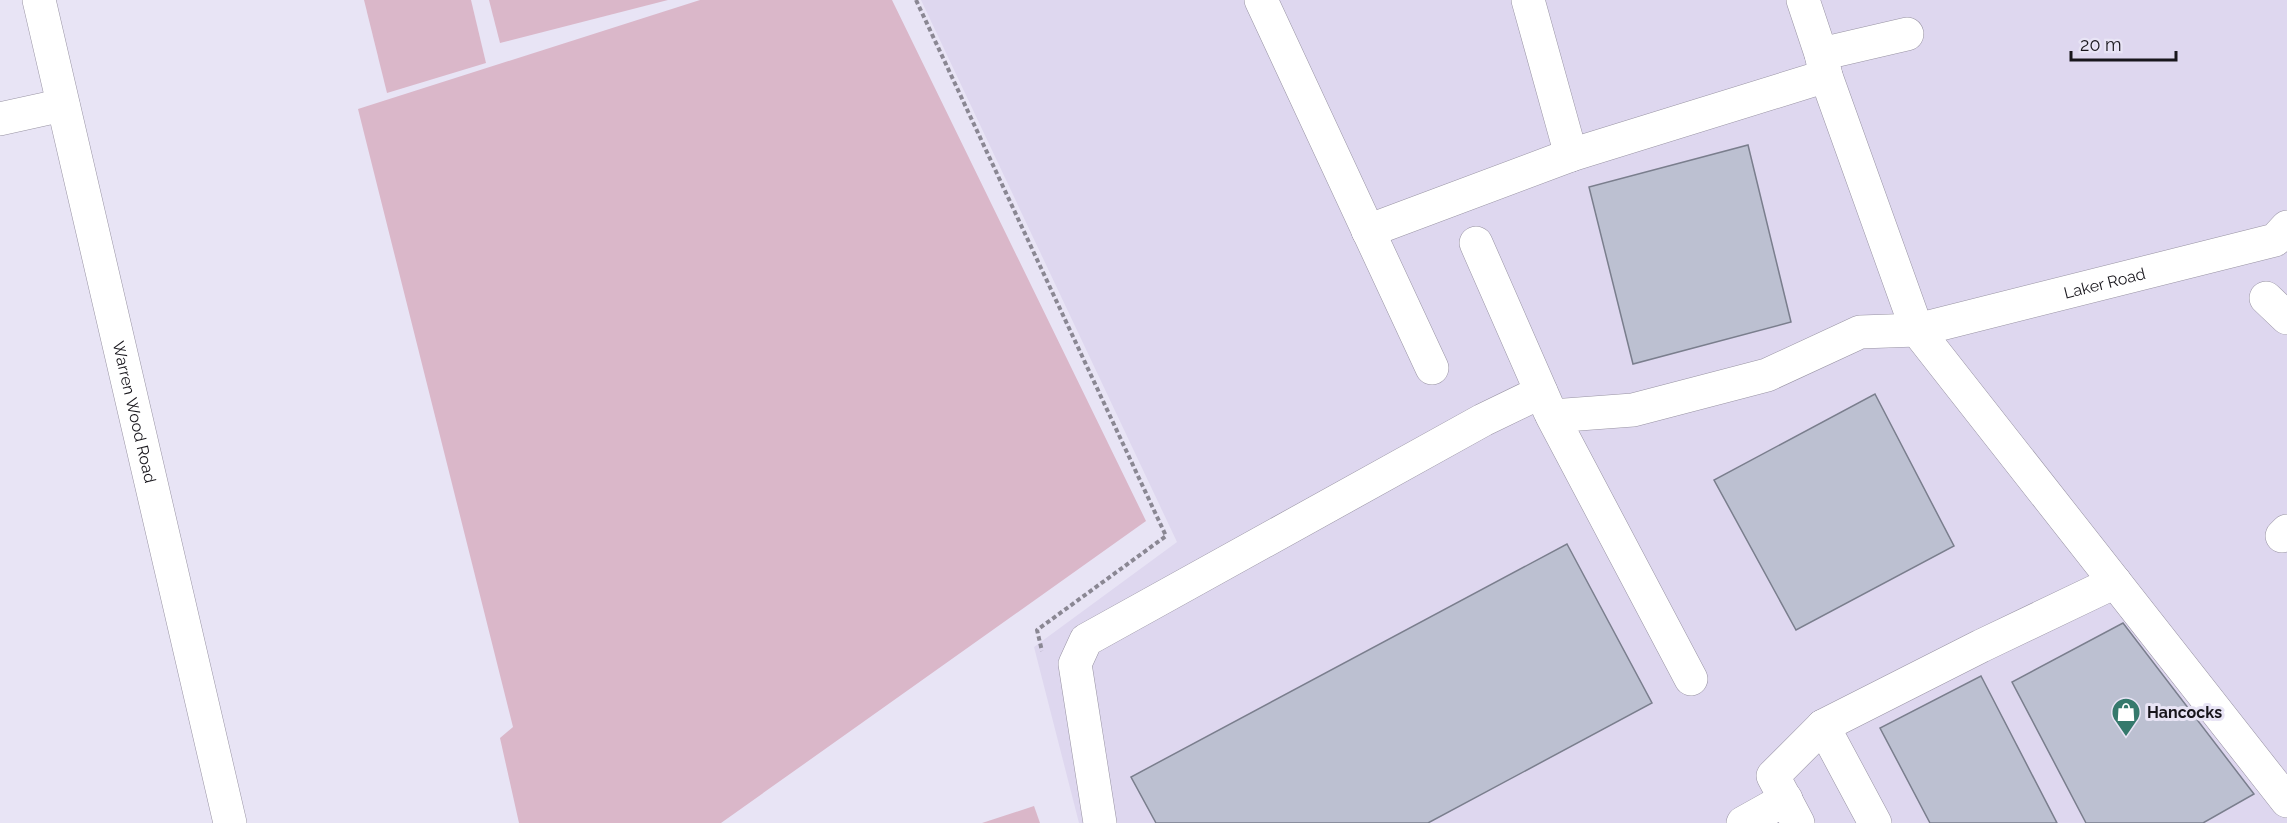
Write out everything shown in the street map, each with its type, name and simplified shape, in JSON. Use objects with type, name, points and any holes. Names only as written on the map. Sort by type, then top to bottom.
[{"type":"street","name":"Warren Wood Road","points":[[39,0],[230,823]]},
{"type":"street","points":[[1261,0],[1432,368]]},
{"type":"street","points":[[1528,0],[1571,155]]},
{"type":"street","points":[[1803,0],[1917,330],[2287,801]]},
{"type":"street","points":[[1368,231],[1907,34]]},
{"type":"street","points":[[0,119],[63,105]]},
{"type":"street","name":"Laker Road","points":[[1546,404],[1633,410],[1767,375],[1860,332],[1917,330],[2275,240],[2287,227]]},
{"type":"street","points":[[1476,243],[1546,404],[1691,679]]},
{"type":"street","points":[[1100,823],[1075,664],[1086,640],[1473,426],[1546,404]]},
{"type":"street","points":[[1743,823],[1792,811],[1773,776],[1823,726],[1981,646],[2115,582]]},
{"type":"street","points":[[1823,726],[1875,823]]},
{"type":"path","points":[[916,0],[1166,536],[1037,630],[1043,653]]},
{"type":"shaded area","points":[[364,0],[471,0],[486,63],[387,93]]},
{"type":"shaded area","points":[[489,0],[668,0],[500,43]]},
{"type":"shaded area","points":[[700,0],[892,0],[1146,521],[721,823],[519,823],[500,738],[513,727],[358,109]]},
{"type":"shaded area","points":[[921,0],[2287,0],[2287,823],[1079,823],[1034,647],[1177,542]]},
{"type":"shaded area","points":[[1034,806],[1040,823],[982,823]]},
{"type":"building","points":[[1748,145],[1791,322],[1633,364],[1589,187]]},
{"type":"building","points":[[1875,394],[1954,546],[1796,630],[1714,480]]},
{"type":"building","points":[[1567,544],[1652,703],[1428,823],[1156,823],[1131,777]]},
{"type":"building","name":"Hancocks","points":[[2123,623],[2254,794],[2203,823],[2086,823],[2012,682]]},
{"type":"building","points":[[1981,676],[2057,823],[1930,823],[1880,728]]},
{"type":"place","name":"Hancocks","points":[[2126,738]]}]
